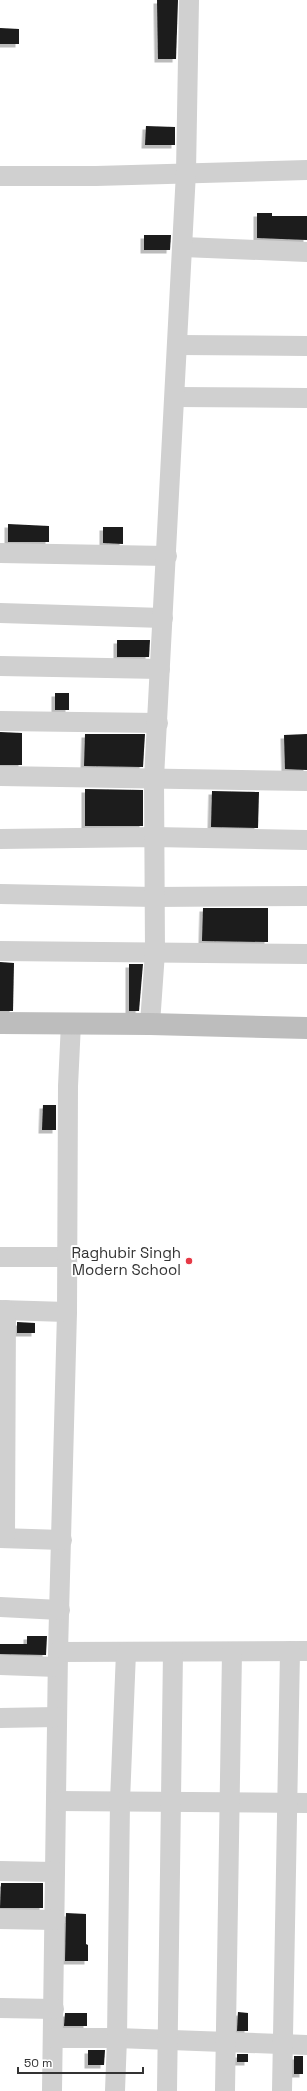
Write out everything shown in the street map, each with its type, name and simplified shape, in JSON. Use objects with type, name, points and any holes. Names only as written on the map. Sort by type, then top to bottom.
[{"type":"street","points":[[150,1024],[155,952],[154,778],[176,397],[186,172],[189,0]]},
{"type":"street","points":[[0,176],[96,176],[186,172],[307,170]]},
{"type":"street","points":[[182,247],[307,252]]},
{"type":"street","points":[[178,345],[307,346]]},
{"type":"street","points":[[176,397],[307,398]]},
{"type":"street","points":[[0,553],[167,556]]},
{"type":"street","points":[[0,613],[163,618]]},
{"type":"street","points":[[0,666],[160,669]]},
{"type":"street","points":[[0,721],[158,723]]},
{"type":"street","points":[[0,776],[307,781]]},
{"type":"street","points":[[0,839],[154,837],[307,840]]},
{"type":"street","points":[[0,894],[154,897],[307,896]]},
{"type":"street","points":[[0,951],[307,954]]},
{"type":"street","points":[[0,1023],[150,1024],[307,1028]]},
{"type":"street","points":[[52,2091],[57,1660],[62,1540],[67,1312],[68,1086],[71,1023]]},
{"type":"street","points":[[0,1257],[67,1257]]},
{"type":"street","points":[[62,1540],[2,1538],[3,1310],[67,1312]]},
{"type":"street","points":[[0,1607],[60,1610]]},
{"type":"street","points":[[0,1666],[126,1652],[299,1651],[298,1803],[282,2045],[282,2091]]},
{"type":"street","points":[[114,2091],[117,2038],[120,1802],[126,1652]]},
{"type":"street","points":[[167,2091],[173,1652]]},
{"type":"street","points":[[224,2091],[232,1652]]},
{"type":"street","points":[[0,1718],[56,1717]]},
{"type":"street","points":[[56,1802],[298,1803]]},
{"type":"street","points":[[0,1871],[55,1872]]},
{"type":"street","points":[[0,1919],[55,1920]]},
{"type":"street","points":[[0,2008],[54,2009]]},
{"type":"street","points":[[53,2038],[117,2038],[307,2045]]},
{"type":"building","points":[[157,0],[178,0],[176,59],[158,59]]},
{"type":"building","points":[[0,28],[19,29],[19,44],[0,44]]},
{"type":"building","points":[[146,126],[175,127],[175,145],[145,145]]},
{"type":"building","points":[[257,213],[272,213],[272,216],[307,216],[307,240],[257,238]]},
{"type":"building","points":[[144,235],[171,235],[170,250],[144,250]]},
{"type":"building","points":[[8,524],[49,526],[49,542],[8,542]]},
{"type":"building","points":[[103,527],[123,527],[123,544],[103,543]]},
{"type":"building","points":[[117,640],[150,640],[149,657],[117,657]]},
{"type":"building","points":[[55,693],[69,693],[69,710],[55,710]]},
{"type":"building","points":[[0,732],[22,733],[22,765],[0,765]]},
{"type":"building","points":[[85,734],[145,734],[143,767],[84,766]]},
{"type":"building","points":[[307,734],[307,770],[285,769],[284,735]]},
{"type":"building","points":[[85,789],[143,790],[143,826],[85,826]]},
{"type":"building","points":[[212,791],[259,792],[258,828],[211,827]]},
{"type":"building","points":[[203,908],[268,908],[268,942],[202,941]]},
{"type":"building","points":[[0,962],[14,963],[13,1011],[0,1011]]},
{"type":"building","points":[[129,964],[143,964],[139,1011],[129,1011]]},
{"type":"building","points":[[43,1105],[56,1105],[56,1130],[42,1130]]},
{"type":"building","points":[[17,1322],[35,1323],[35,1333],[17,1333]]},
{"type":"building","points":[[27,1636],[47,1636],[46,1655],[0,1654],[0,1644],[27,1644]]},
{"type":"building","points":[[1,1883],[43,1883],[43,1908],[0,1908]]},
{"type":"building","points":[[66,1913],[86,1914],[86,1944],[88,1945],[88,1961],[65,1961]]},
{"type":"building","points":[[238,2012],[248,2013],[248,2031],[237,2031]]},
{"type":"building","points":[[65,2013],[87,2013],[87,2026],[64,2026]]},
{"type":"building","points":[[88,2050],[105,2050],[104,2065],[88,2065]]},
{"type":"building","points":[[237,2054],[248,2054],[248,2062],[237,2062]]},
{"type":"building","points":[[294,2056],[303,2056],[303,2074],[294,2074]]},
{"type":"place","name":"Raghubir Singh Modern School","points":[[189,1261]]}]
